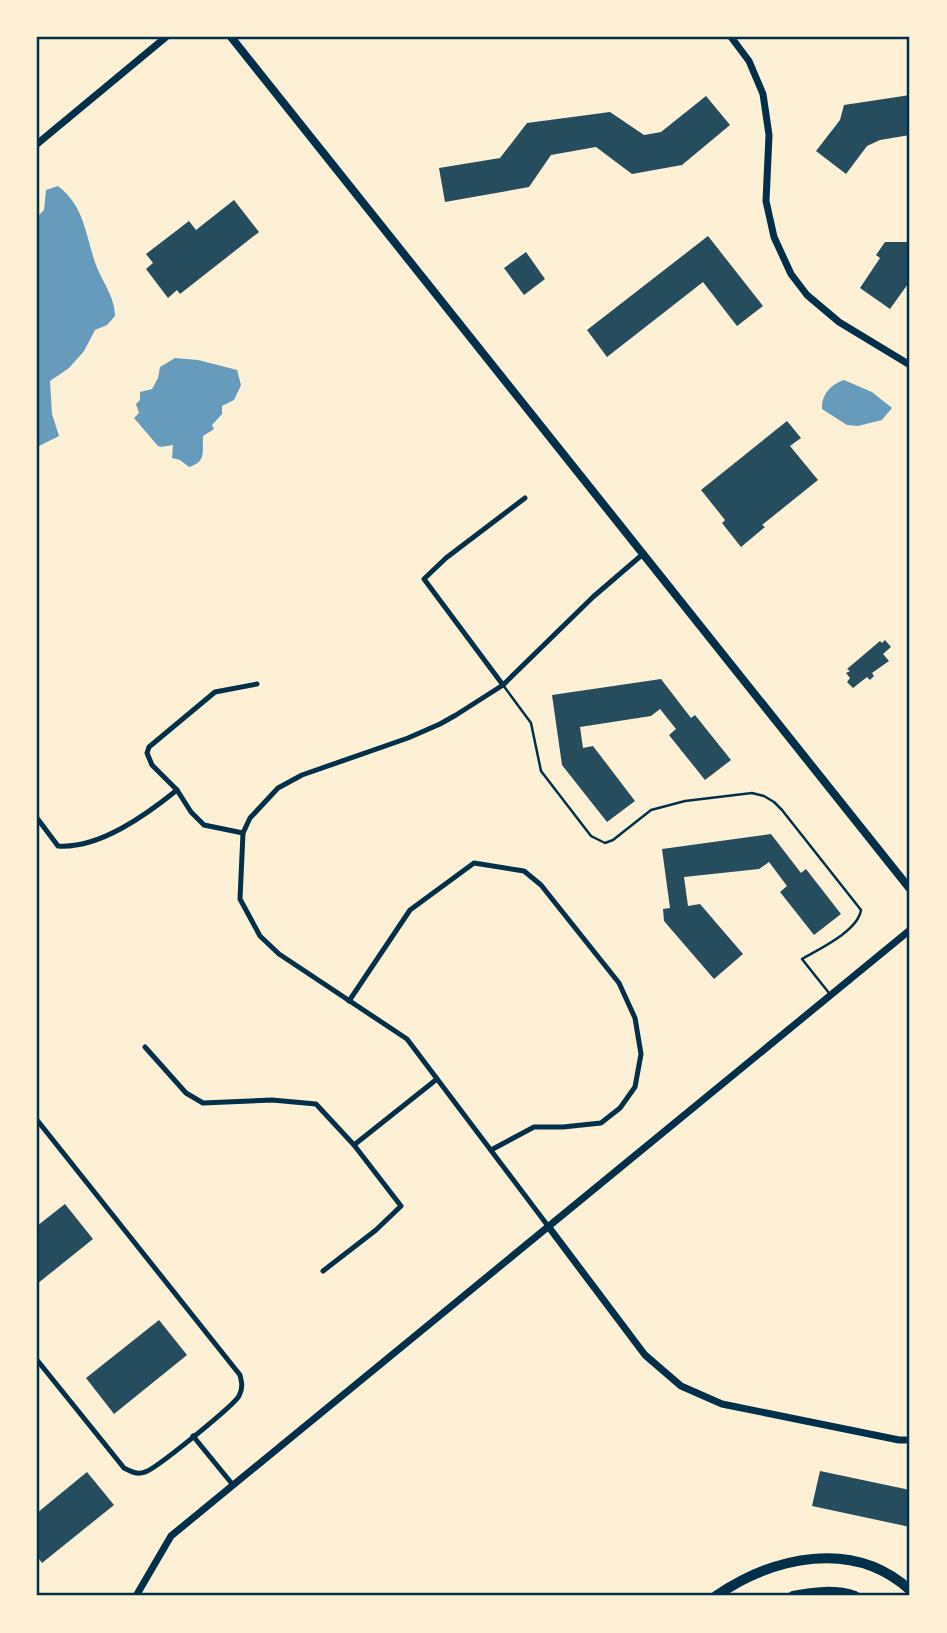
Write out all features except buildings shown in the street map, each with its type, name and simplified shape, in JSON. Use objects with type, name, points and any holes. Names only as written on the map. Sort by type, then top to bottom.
[{"type":"highway","points":[[716,1596],[741,1579],[796,1559],[825,1558],[854,1562],[881,1571],[910,1590]]},
{"type":"highway","points":[[793,1596],[812,1592],[847,1593],[855,1596]]},
{"type":"main road","points":[[231,37],[910,889]]},
{"type":"street","points":[[37,144],[166,37]]},
{"type":"street","points":[[731,37],[749,61],[763,94],[769,135],[766,201],[774,237],[791,274],[807,295],[839,322],[910,365]]},
{"type":"street","points":[[503,684],[424,579],[446,558],[526,498]]},
{"type":"street","points":[[643,554],[593,597],[503,684],[456,715],[408,738],[302,775],[278,788],[250,818],[243,833],[240,899],[260,936],[279,954],[407,1039],[645,1355],[681,1386],[722,1404],[910,1440]]},
{"type":"street","points":[[243,833],[204,825],[191,812],[177,790],[152,765],[147,753],[149,747],[215,692],[257,684]]},
{"type":"street","points":[[37,818],[58,846],[79,845],[139,819],[177,790]]},
{"type":"street","points":[[349,1001],[410,910],[474,863],[524,871],[541,885],[619,983],[626,996],[635,1018],[641,1054],[635,1087],[620,1108],[601,1123],[534,1127],[491,1150]]},
{"type":"street","points":[[136,1596],[171,1536],[910,930]]},
{"type":"street","points":[[145,1047],[186,1093],[203,1103],[272,1100],[316,1104],[354,1145],[401,1206],[376,1230],[323,1271]]},
{"type":"street","points":[[354,1145],[438,1079]]},
{"type":"street","points":[[37,1120],[240,1375],[243,1387],[237,1399],[193,1436],[148,1472],[136,1474],[124,1468],[37,1360]]},
{"type":"street","points":[[193,1436],[233,1485]]},
{"type":"lane","points":[[503,684],[531,723],[538,765],[544,777],[598,841],[605,843],[613,840],[651,810],[685,801],[752,793],[774,802],[861,910],[857,921],[837,938],[802,959],[830,995]]},
{"type":"water","points":[[58,186],[73,201],[82,219],[97,267],[113,301],[115,316],[107,325],[95,330],[84,351],[69,368],[50,381],[52,414],[59,436],[37,447],[37,217],[44,210],[46,190]]},
{"type":"water","points":[[175,358],[198,360],[237,370],[241,385],[234,400],[222,406],[222,414],[212,425],[214,429],[203,436],[201,459],[189,467],[172,458],[173,445],[158,446],[134,418],[139,413],[136,404],[140,400],[140,392],[152,389],[160,367]]},
{"type":"water","points":[[844,380],[872,392],[892,408],[882,420],[858,426],[847,425],[822,409],[828,390]]}]
